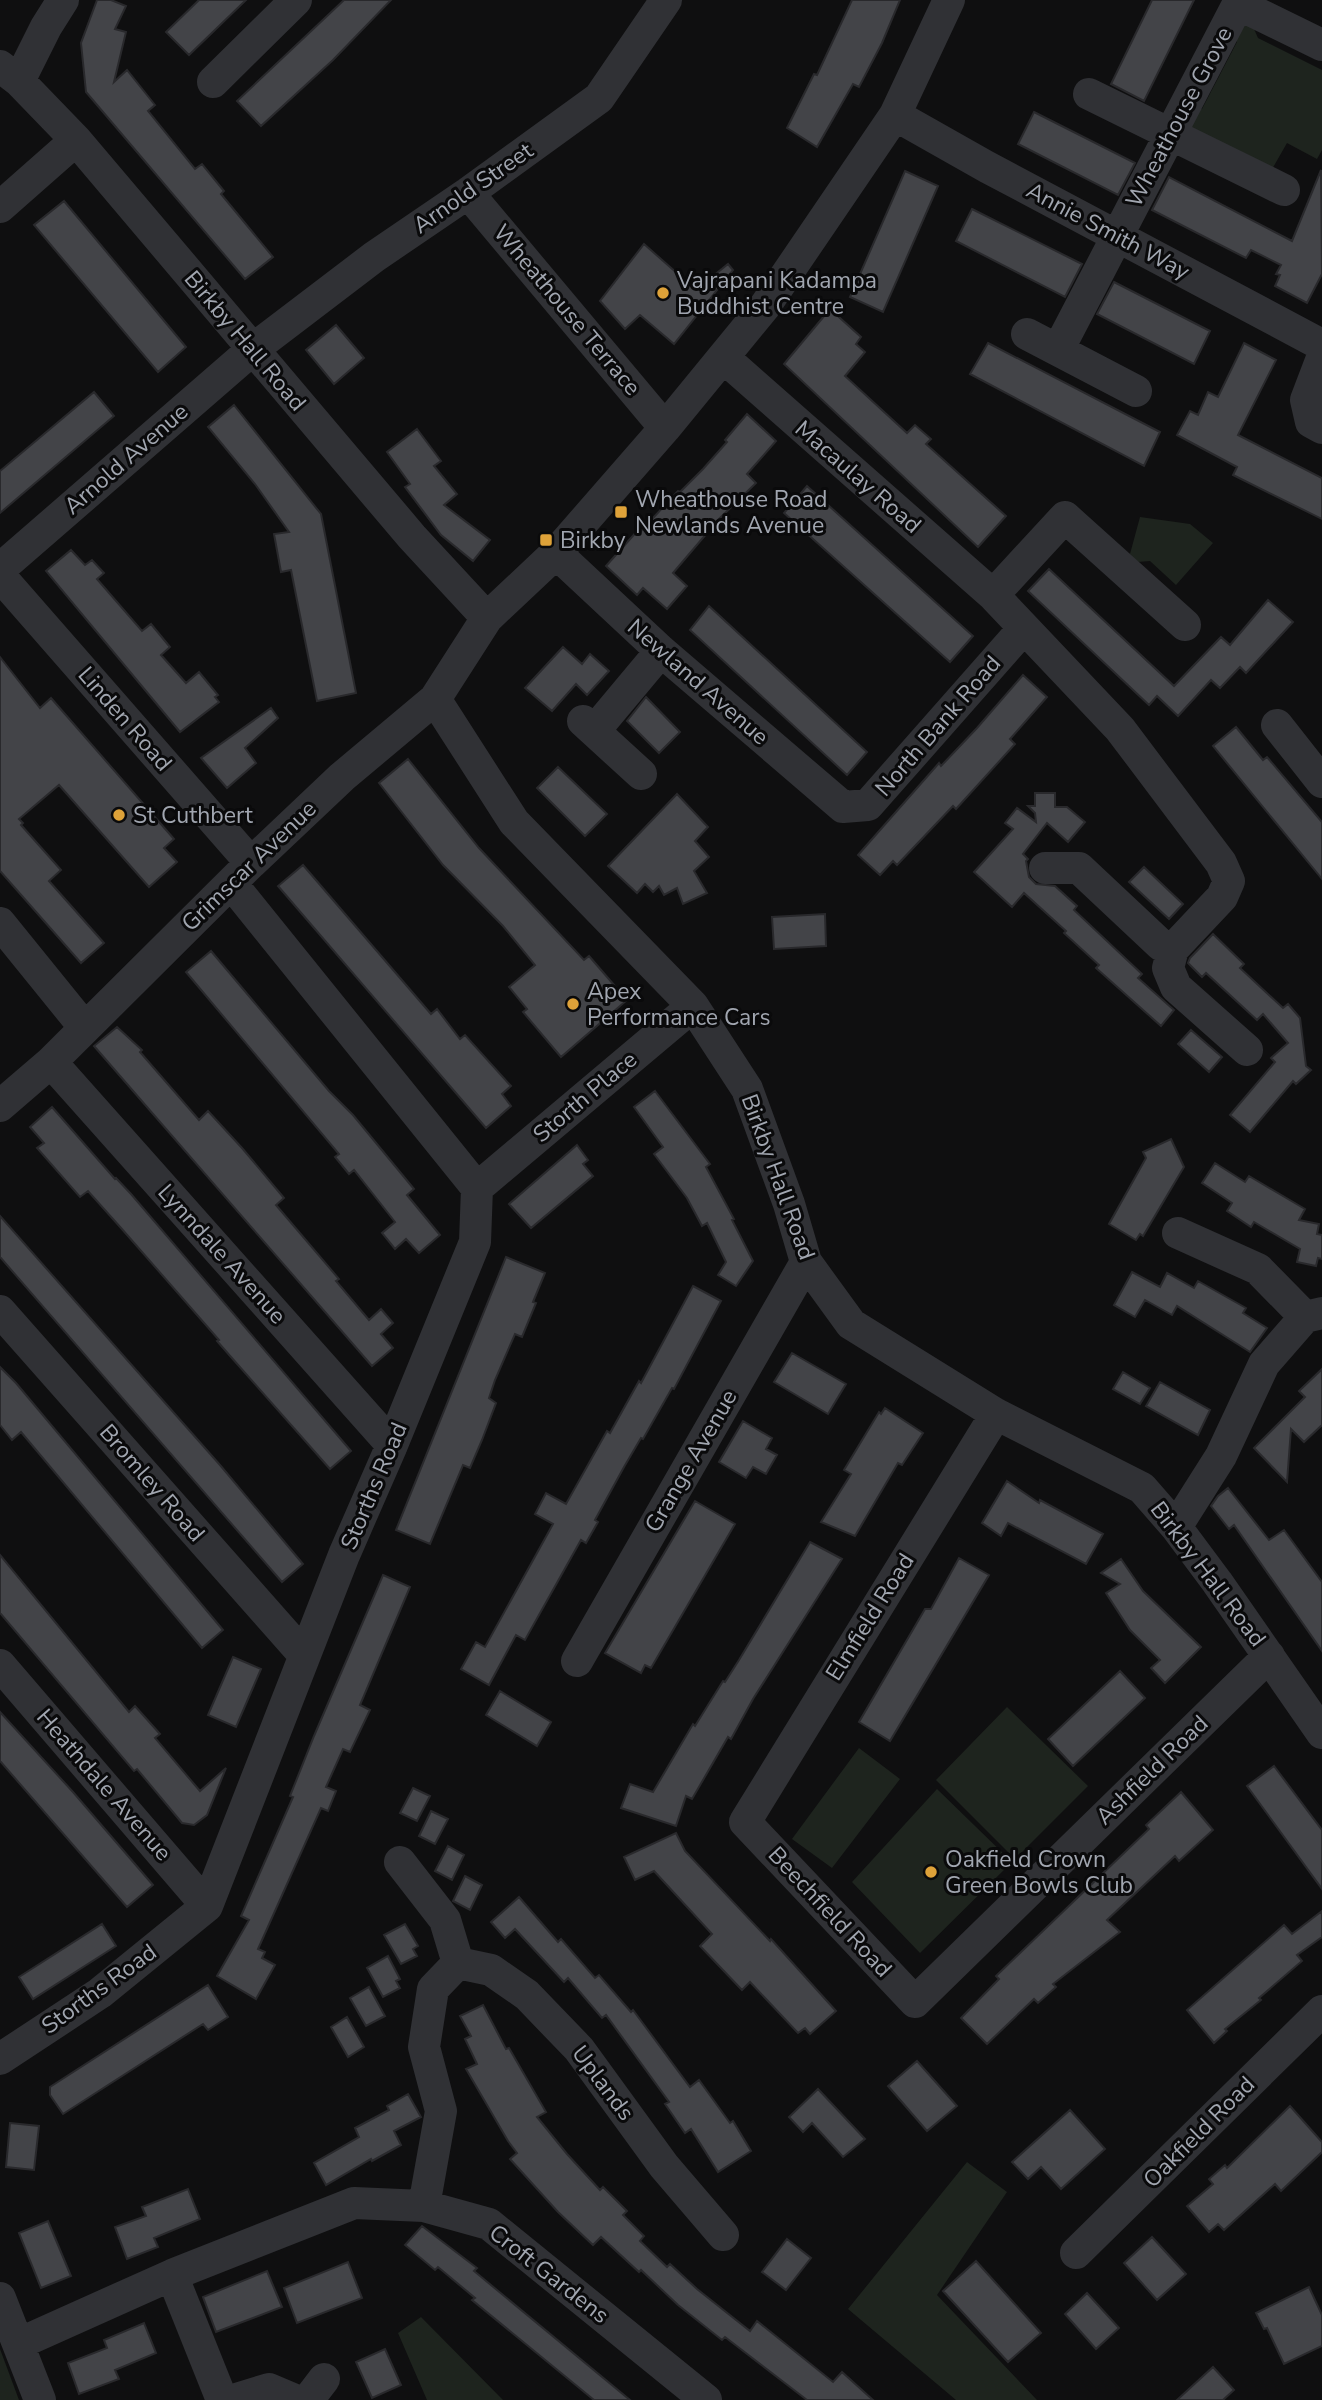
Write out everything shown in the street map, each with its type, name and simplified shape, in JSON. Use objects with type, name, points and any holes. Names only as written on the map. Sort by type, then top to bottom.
[{"type":"street","points":[[10,74],[63,0]]},
{"type":"street","points":[[214,82],[296,0]]},
{"type":"street","name":"Arnold Street","points":[[252,350],[374,257],[599,98],[666,0]]},
{"type":"street","name":"Grimscar Avenue","points":[[0,1106],[51,1062],[342,777],[435,699],[487,618],[556,553],[665,428],[765,306],[895,115],[950,0]]},
{"type":"street","name":"Wheathouse Grove","points":[[1058,350],[1238,4],[1322,45]]},
{"type":"street","name":"Birkby Hall Road","points":[[10,74],[76,140],[412,537],[487,618]]},
{"type":"street","points":[[1089,94],[1284,190]]},
{"type":"street","name":"Annie Smith Way","points":[[895,115],[987,167],[1322,345]]},
{"type":"street","points":[[0,207],[76,140]]},
{"type":"street","name":"Wheathouse Terrace","points":[[468,193],[665,428]]},
{"type":"street","points":[[1027,334],[1136,391]]},
{"type":"street","name":"Arnold Avenue","points":[[0,569],[252,350]]},
{"type":"street","name":"Macaulay Road","points":[[724,358],[993,595],[1120,729],[1221,863],[1229,881],[1222,897],[1173,949]]},
{"type":"street","points":[[1322,358],[1306,400],[1311,422],[1322,428]]},
{"type":"street","points":[[993,595],[1065,517],[1185,625]]},
{"type":"street","name":"Newland Avenue","points":[[556,553],[661,651],[843,807]]},
{"type":"street","name":"Linden Road","points":[[0,576],[241,873]]},
{"type":"street","name":"North Bank Road","points":[[843,807],[868,805],[1024,628]]},
{"type":"street","points":[[641,774],[589,726],[661,651]]},
{"type":"street","name":"Birkby Hall Road","points":[[435,699],[514,822],[692,1006],[747,1089],[789,1204],[806,1262],[851,1324],[996,1413],[1142,1488],[1177,1527],[1322,1733]]},
{"type":"street","points":[[1277,725],[1322,782]]},
{"type":"street","points":[[1045,868],[1079,868],[1161,945],[1173,949],[1168,968],[1176,987],[1247,1050]]},
{"type":"street","points":[[241,873],[477,1188]]},
{"type":"street","points":[[0,923],[85,1028]]},
{"type":"street","name":"Storth Place","points":[[477,1188],[692,1006]]},
{"type":"street","name":"Lynndale Avenue","points":[[51,1062],[393,1445]]},
{"type":"street","name":"Storths Road","points":[[0,2059],[100,1993],[207,1906],[344,1555],[393,1445],[475,1242],[477,1188]]},
{"type":"street","points":[[1177,1527],[1222,1456],[1264,1364],[1313,1315],[1258,1269],[1178,1233]]},
{"type":"street","name":"Grange Avenue","points":[[577,1661],[806,1262]]},
{"type":"street","name":"Bromley Road","points":[[0,1311],[304,1655]]},
{"type":"street","name":"Elmfield Road","points":[[745,1822],[996,1413]]},
{"type":"street","name":"Ashfield Road","points":[[915,2002],[1269,1656]]},
{"type":"street","name":"Heathdale Avenue","points":[[0,1665],[207,1906]]},
{"type":"street","name":"Beechfield Road","points":[[745,1822],[915,2002]]},
{"type":"street","points":[[400,1862],[445,1920],[458,1963],[433,1989],[424,2047],[441,2111],[424,2206]]},
{"type":"street","name":"Uplands","points":[[458,1963],[491,1970],[527,1995],[579,2049],[664,2166],[723,2235]]},
{"type":"street","name":"Oakfield Road","points":[[1076,2253],[1322,2011]]},
{"type":"street","name":"Croft Gardens","points":[[18,2344],[172,2274],[354,2203],[424,2206],[489,2224],[706,2400]]},
{"type":"street","points":[[172,2274],[222,2400]]},
{"type":"street","points":[[0,2298],[40,2400]]},
{"type":"street","points":[[233,2400],[269,2389],[295,2400]]},
{"type":"shaded area","points":[[1251,22],[1258,38],[1322,70],[1322,150],[1317,159],[1287,143],[1271,171],[1192,130],[1190,120],[1198,108],[1202,109],[1237,42],[1232,34],[1233,28]]},
{"type":"shaded area","points":[[1140,517],[1190,524],[1213,543],[1176,585],[1150,561],[1137,562],[1130,554]]},
{"type":"shaded area","points":[[1007,1707],[1088,1786],[1015,1859],[936,1780]]},
{"type":"shaded area","points":[[859,1748],[900,1779],[832,1868],[792,1839]]},
{"type":"shaded area","name":"Oakfield Crown Green Bowls Club","points":[[937,1789],[1012,1862],[920,1953],[852,1882]]},
{"type":"shaded area","points":[[967,2162],[1007,2192],[937,2295],[1037,2400],[956,2400],[848,2309]]},
{"type":"shaded area","points":[[421,2317],[503,2400],[427,2400],[398,2333]]},
{"type":"shaded area","points":[[0,2349],[19,2400],[0,2400]]},
{"type":"building","points":[[97,0],[111,0],[126,6],[115,29],[126,32],[114,82],[127,70],[155,105],[148,111],[195,169],[202,164],[224,191],[221,194],[273,257],[245,279],[86,92],[81,43]]},
{"type":"building","points":[[199,0],[246,0],[189,55],[166,32]]},
{"type":"building","points":[[344,0],[391,0],[333,60],[261,126],[237,101]]},
{"type":"building","points":[[852,0],[900,0],[859,87],[853,84],[817,147],[787,128],[814,74],[817,75]]},
{"type":"building","points":[[1152,0],[1194,0],[1144,101],[1111,84]]},
{"type":"building","points":[[1034,112],[1135,163],[1118,195],[1018,144]]},
{"type":"building","points":[[1321,170],[1322,274],[1307,303],[1275,286],[1280,275],[1276,274],[1281,265],[1251,250],[1246,258],[1152,210],[1169,177],[1292,241]]},
{"type":"building","points":[[905,171],[938,186],[883,312],[850,297]]},
{"type":"building","points":[[64,201],[186,347],[158,372],[34,225]]},
{"type":"building","points":[[972,209],[1082,264],[1065,297],[956,241]]},
{"type":"building","points":[[644,244],[696,290],[728,264],[733,270],[674,344],[640,315],[625,329],[600,301]]},
{"type":"building","points":[[1114,282],[1210,331],[1194,364],[1097,314]]},
{"type":"building","points":[[830,309],[861,337],[856,344],[865,352],[845,376],[907,433],[915,425],[931,439],[926,444],[1006,516],[978,547],[784,364]]},
{"type":"building","points":[[336,325],[364,358],[334,384],[306,350]]},
{"type":"building","points":[[988,343],[1160,432],[1144,466],[970,374]]},
{"type":"building","points":[[1244,343],[1276,360],[1238,435],[1322,478],[1322,519],[1233,475],[1237,467],[1177,435],[1190,411],[1198,415],[1208,392],[1218,397]]},
{"type":"building","points":[[94,392],[114,416],[0,513],[0,471]]},
{"type":"building","points":[[234,405],[321,514],[356,693],[317,701],[291,570],[281,572],[274,534],[289,532],[255,484],[208,427]]},
{"type":"building","points":[[747,414],[776,441],[747,474],[756,483],[719,519],[673,573],[687,586],[667,609],[643,588],[637,595],[606,566],[639,529],[641,531],[678,491],[703,469]]},
{"type":"building","points":[[417,429],[441,461],[434,466],[457,494],[444,505],[490,540],[473,561],[441,535],[405,487],[410,484],[387,452]]},
{"type":"building","points":[[807,486],[973,636],[950,662],[784,513]]},
{"type":"building","points":[[71,550],[85,565],[92,560],[104,573],[97,579],[142,631],[151,624],[170,647],[161,655],[186,683],[199,672],[218,695],[215,697],[219,702],[180,732],[46,571]]},
{"type":"building","points":[[1049,569],[1174,686],[1221,637],[1230,645],[1268,600],[1293,622],[1246,673],[1240,667],[1220,688],[1211,680],[1178,716],[1157,696],[1149,705],[1028,591]]},
{"type":"building","points":[[709,606],[867,752],[847,775],[690,630]]},
{"type":"building","points":[[563,647],[582,664],[590,654],[609,671],[587,695],[576,684],[552,711],[525,688]]},
{"type":"building","points":[[0,657],[40,708],[51,698],[174,839],[164,848],[177,862],[149,887],[59,785],[19,819],[23,823],[21,825],[61,870],[49,881],[104,943],[81,963],[0,871]]},
{"type":"building","points":[[1023,675],[1047,697],[1010,739],[1015,744],[956,809],[953,806],[897,865],[893,861],[880,875],[858,855],[939,763],[941,766]]},
{"type":"building","points":[[646,697],[680,732],[659,753],[627,721]]},
{"type":"building","points":[[271,708],[278,718],[245,748],[256,763],[227,788],[201,758]]},
{"type":"building","points":[[1236,727],[1263,760],[1267,757],[1322,822],[1322,879],[1213,746]]},
{"type":"building","points":[[408,759],[479,848],[584,960],[589,956],[627,1000],[561,1057],[523,1012],[527,1009],[509,987],[535,965],[503,926],[443,865],[379,783]]},
{"type":"building","points":[[558,767],[607,814],[585,836],[537,788]]},
{"type":"building","points":[[1035,793],[1055,793],[1055,807],[1067,807],[1085,822],[1068,842],[1047,823],[1023,854],[1028,859],[1026,861],[1029,877],[1036,884],[1055,886],[1077,906],[1074,910],[1142,974],[1138,978],[1174,1010],[1161,1026],[1096,968],[1099,965],[1024,893],[1012,907],[974,872],[1013,829],[1005,823],[1017,808],[1036,822],[1035,813],[1028,806],[1035,806]]},
{"type":"building","points":[[677,794],[708,827],[695,841],[709,857],[694,871],[707,893],[683,904],[677,888],[664,895],[659,886],[653,892],[645,884],[637,893],[608,866]]},
{"type":"building","points":[[303,865],[431,1014],[437,1009],[460,1039],[465,1035],[511,1086],[502,1094],[511,1106],[486,1128],[278,886]]},
{"type":"building","points":[[1144,867],[1183,904],[1169,919],[1129,882]]},
{"type":"building","points":[[825,914],[826,946],[774,949],[772,917]]},
{"type":"building","points":[[1213,934],[1244,964],[1240,968],[1283,1008],[1288,1004],[1300,1018],[1306,1066],[1311,1070],[1296,1084],[1293,1081],[1250,1132],[1230,1115],[1275,1062],[1271,1058],[1288,1043],[1263,1014],[1257,1020],[1206,973],[1202,977],[1188,963]]},
{"type":"building","points":[[211,951],[414,1189],[407,1195],[440,1235],[419,1253],[406,1239],[395,1249],[382,1233],[395,1222],[354,1170],[349,1174],[335,1157],[339,1154],[186,972]]},
{"type":"building","points":[[117,1027],[142,1050],[140,1052],[199,1120],[208,1111],[242,1148],[284,1198],[276,1205],[339,1279],[336,1281],[369,1320],[381,1309],[393,1323],[381,1334],[393,1348],[372,1366],[94,1046]]},
{"type":"building","points":[[1191,1030],[1222,1057],[1209,1072],[1178,1044]]},
{"type":"building","points":[[655,1091],[710,1164],[706,1167],[753,1261],[736,1286],[718,1275],[726,1262],[707,1223],[702,1226],[687,1198],[654,1154],[663,1147],[634,1107]]},
{"type":"building","points":[[52,1107],[131,1194],[351,1451],[330,1469],[88,1191],[80,1197],[37,1148],[44,1143],[30,1127]]},
{"type":"building","points":[[1171,1139],[1184,1167],[1143,1236],[1140,1234],[1136,1240],[1109,1224],[1146,1158],[1143,1152]]},
{"type":"building","points":[[577,1145],[588,1160],[583,1164],[593,1176],[531,1228],[509,1204]]},
{"type":"building","points":[[1215,1163],[1245,1182],[1249,1176],[1305,1209],[1299,1220],[1319,1224],[1317,1234],[1322,1235],[1322,1259],[1318,1258],[1316,1266],[1297,1262],[1300,1249],[1254,1222],[1251,1227],[1227,1211],[1232,1203],[1202,1183]]},
{"type":"building","points":[[0,1216],[220,1465],[303,1564],[282,1582],[0,1257]]},
{"type":"building","points":[[506,1257],[545,1273],[522,1337],[515,1334],[495,1380],[489,1398],[496,1403],[482,1440],[470,1468],[463,1465],[430,1544],[396,1530]]},
{"type":"building","points":[[1132,1272],[1160,1287],[1167,1273],[1194,1288],[1198,1281],[1246,1308],[1243,1313],[1267,1328],[1250,1352],[1177,1306],[1172,1315],[1145,1300],[1135,1317],[1114,1305]]},
{"type":"building","points":[[693,1286],[721,1301],[674,1389],[672,1388],[624,1467],[595,1520],[598,1522],[586,1543],[581,1540],[525,1640],[516,1635],[489,1685],[461,1669],[476,1642],[485,1647],[553,1524],[535,1514],[546,1493],[566,1504],[607,1431],[610,1433],[639,1381],[641,1383]]},
{"type":"building","points":[[792,1353],[846,1384],[828,1414],[774,1382]]},
{"type":"building","points":[[0,1367],[223,1630],[202,1648],[21,1432],[12,1440],[0,1425]]},
{"type":"building","points":[[1322,1369],[1322,1425],[1304,1442],[1291,1429],[1287,1482],[1254,1448],[1305,1397],[1299,1391]]},
{"type":"building","points":[[1123,1372],[1150,1388],[1140,1404],[1113,1389]]},
{"type":"building","points":[[1160,1382],[1210,1410],[1198,1435],[1146,1406]]},
{"type":"building","points":[[885,1408],[923,1433],[902,1465],[898,1463],[855,1536],[821,1522],[851,1474],[844,1470],[879,1412],[881,1414]]},
{"type":"building","points":[[743,1421],[772,1438],[766,1449],[777,1455],[766,1474],[753,1467],[746,1478],[719,1462]]},
{"type":"building","points":[[1007,1481],[1039,1503],[1040,1500],[1103,1534],[1086,1564],[1008,1523],[1001,1536],[982,1523]]},
{"type":"building","points":[[1228,1488],[1269,1540],[1284,1530],[1322,1582],[1322,1651],[1234,1525],[1229,1529],[1211,1506]]},
{"type":"building","points":[[695,1501],[735,1524],[651,1668],[645,1665],[641,1673],[605,1653]]},
{"type":"building","points":[[810,1542],[842,1559],[753,1699],[731,1739],[728,1737],[692,1799],[686,1796],[676,1826],[621,1808],[630,1784],[653,1792],[693,1724],[695,1726],[739,1660]]},
{"type":"building","points":[[0,1555],[129,1712],[135,1706],[160,1734],[155,1738],[200,1791],[226,1768],[207,1815],[194,1825],[182,1823],[137,1769],[134,1771],[0,1613]]},
{"type":"building","points":[[959,1558],[989,1575],[890,1741],[859,1722],[925,1609],[931,1609]]},
{"type":"building","points":[[1121,1559],[1143,1591],[1201,1647],[1165,1683],[1151,1668],[1160,1660],[1130,1630],[1106,1593],[1120,1584],[1101,1573]]},
{"type":"building","points":[[383,1575],[410,1587],[360,1705],[370,1710],[350,1752],[343,1749],[326,1787],[336,1791],[328,1811],[321,1808],[258,1949],[265,1952],[262,1958],[275,1965],[256,1999],[217,1976],[249,1920],[241,1916],[293,1797],[290,1796],[314,1736]]},
{"type":"building","points":[[233,1657],[261,1669],[236,1727],[208,1715]]},
{"type":"building","points":[[1120,1671],[1145,1698],[1073,1766],[1048,1739]]},
{"type":"building","points":[[500,1691],[551,1722],[537,1746],[486,1715]]},
{"type":"building","points":[[0,1712],[153,1885],[127,1907],[0,1761]]},
{"type":"building","points":[[1274,1766],[1322,1830],[1322,1889],[1247,1786]]},
{"type":"building","points":[[413,1788],[430,1796],[417,1821],[400,1813]]},
{"type":"building","points":[[1181,1792],[1213,1830],[1179,1861],[1175,1856],[1107,1920],[1120,1932],[1053,1984],[1056,1987],[1038,2003],[1034,1999],[987,2044],[961,2018],[999,1979],[996,1976],[1149,1829],[1146,1825]]},
{"type":"building","points":[[431,1811],[448,1819],[435,1844],[419,1836]]},
{"type":"building","points":[[676,1833],[685,1851],[770,1941],[771,1939],[836,2011],[810,2034],[805,2028],[798,2033],[750,1982],[742,1990],[700,1946],[712,1934],[654,1871],[635,1880],[624,1857]]},
{"type":"building","points":[[448,1846],[464,1855],[452,1880],[435,1871]]},
{"type":"building","points":[[465,1876],[482,1885],[470,1910],[453,1901]]},
{"type":"building","points":[[519,1897],[558,1942],[561,1939],[595,1978],[599,1975],[631,2012],[633,2010],[690,2087],[699,2080],[730,2123],[733,2121],[751,2151],[718,2172],[691,2129],[685,2133],[665,2104],[669,2102],[606,2015],[602,2018],[568,1978],[564,1982],[515,1929],[505,1938],[491,1922]]},
{"type":"building","points":[[1322,1911],[1322,1937],[1297,1955],[1302,1961],[1225,2029],[1227,2031],[1214,2043],[1187,2010],[1284,1925],[1292,1934]]},
{"type":"building","points":[[102,1924],[116,1946],[33,1999],[19,1977]]},
{"type":"building","points":[[405,1924],[418,1946],[413,1949],[417,1956],[401,1964],[384,1935]]},
{"type":"building","points":[[388,1956],[400,1979],[396,1981],[400,1988],[383,1997],[367,1968]]},
{"type":"building","points":[[208,1985],[228,2017],[208,2030],[203,2024],[63,2114],[50,2095],[50,2087]]},
{"type":"building","points":[[369,1987],[385,2016],[366,2026],[350,1998]]},
{"type":"building","points":[[483,2005],[506,2049],[509,2048],[546,2112],[537,2117],[600,2190],[603,2187],[627,2211],[623,2215],[644,2236],[640,2241],[667,2267],[670,2264],[750,2331],[757,2321],[833,2382],[842,2372],[873,2400],[807,2400],[725,2337],[722,2340],[601,2237],[593,2245],[558,2212],[510,2159],[517,2153],[466,2069],[477,2064],[465,2039],[471,2036],[460,2016]]},
{"type":"building","points":[[347,2017],[364,2047],[348,2057],[331,2027]]},
{"type":"building","points":[[917,2061],[957,2106],[927,2131],[888,2086]]},
{"type":"building","points":[[818,2089],[865,2139],[843,2157],[812,2123],[803,2132],[789,2117]]},
{"type":"building","points":[[408,2094],[421,2117],[394,2131],[401,2145],[326,2185],[314,2163],[359,2137],[355,2128],[389,2110],[387,2106]]},
{"type":"building","points":[[1290,2106],[1322,2142],[1322,2152],[1281,2191],[1275,2184],[1224,2230],[1218,2224],[1209,2232],[1187,2206],[1213,2184],[1209,2179],[1225,2165],[1227,2168]]},
{"type":"building","points":[[1070,2110],[1105,2149],[1061,2189],[1041,2167],[1028,2179],[1012,2162]]},
{"type":"building","points":[[10,2123],[39,2126],[34,2170],[6,2167]]},
{"type":"building","points":[[188,2189],[200,2219],[154,2238],[158,2247],[127,2259],[115,2227],[146,2216],[142,2207]]},
{"type":"building","points":[[48,2221],[71,2276],[41,2288],[19,2233]]},
{"type":"building","points":[[422,2226],[477,2268],[474,2271],[630,2400],[594,2400],[472,2300],[475,2298],[438,2267],[435,2270],[405,2245]]},
{"type":"building","points":[[1152,2237],[1186,2274],[1157,2300],[1124,2263]]},
{"type":"building","points":[[787,2239],[811,2258],[786,2290],[762,2272]]},
{"type":"building","points":[[976,2261],[1041,2333],[1008,2362],[943,2291]]},
{"type":"building","points":[[348,2262],[362,2298],[297,2323],[284,2288]]},
{"type":"building","points":[[267,2271],[282,2307],[216,2332],[203,2297]]},
{"type":"building","points":[[1309,2287],[1322,2315],[1322,2346],[1284,2364],[1267,2328],[1264,2329],[1256,2313]]},
{"type":"building","points":[[1087,2293],[1119,2328],[1096,2349],[1065,2314]]},
{"type":"building","points":[[144,2323],[156,2353],[115,2370],[119,2379],[79,2394],[68,2363],[107,2348],[104,2340]]},
{"type":"building","points":[[385,2349],[401,2385],[372,2398],[356,2362]]},
{"type":"building","points":[[1213,2367],[1234,2390],[1223,2400],[1177,2400]]},
{"type":"place","name":"Vajrapani Kadampa Buddhist Centre","points":[[663,293]]},
{"type":"place","name":"Wheathouse Road Newlands Avenue","points":[[621,512]]},
{"type":"place","name":"Birkby","points":[[546,540]]},
{"type":"place","name":"St Cuthbert","points":[[119,815]]},
{"type":"place","name":"Apex Performance Cars","points":[[573,1004]]},
{"type":"place","name":"Oakfield Crown Green Bowls Club","points":[[931,1872]]}]
